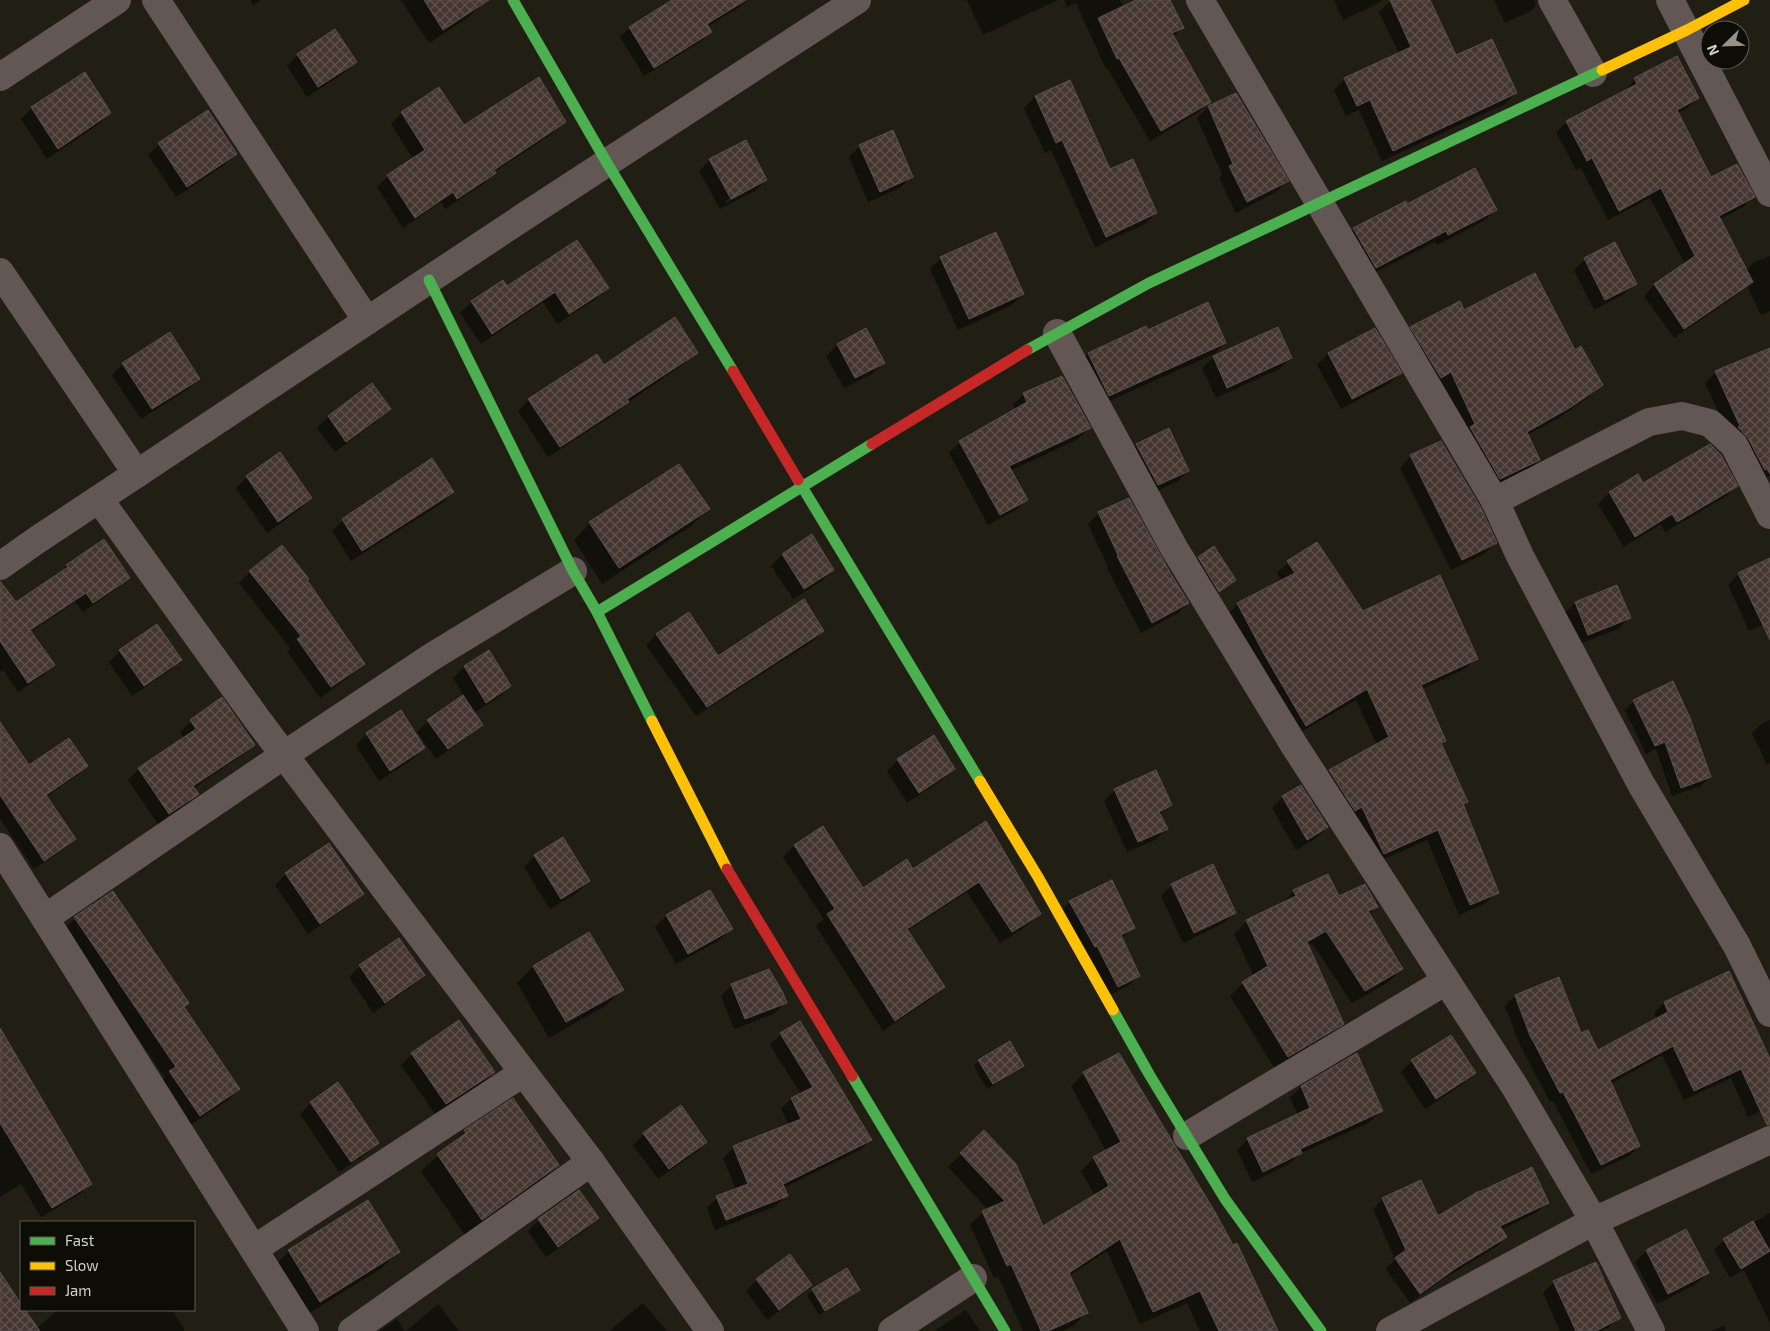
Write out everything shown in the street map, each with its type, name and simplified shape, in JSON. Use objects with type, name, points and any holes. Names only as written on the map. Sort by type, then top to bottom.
[{"type":"street","points":[[0,77],[116,0]]},
{"type":"street","points":[[156,0],[366,321]]},
{"type":"street","points":[[513,0],[608,163],[1038,877],[1149,1074],[1225,1199],[1320,1331]]},
{"type":"street","points":[[0,566],[366,321],[857,0]]},
{"type":"street","points":[[1200,0],[1494,501],[1520,556],[1641,784],[1737,946],[1770,1013]]},
{"type":"street","points":[[1552,0],[1593,74]]},
{"type":"street","points":[[1670,0],[1770,193]]},
{"type":"street","points":[[597,612],[1025,351],[1149,283],[1687,30],[1744,0]]},
{"type":"street","points":[[0,272],[137,474]]},
{"type":"street","points":[[429,280],[572,571],[597,612],[730,875],[1005,1331]]},
{"type":"street","points":[[1057,333],[1174,548],[1294,745],[1515,1087],[1594,1221],[1651,1331]]},
{"type":"street","points":[[1494,501],[1649,422],[1682,416],[1710,423],[1734,445],[1770,515]]},
{"type":"street","points":[[100,499],[284,755],[590,1162],[710,1331]]},
{"type":"street","points":[[45,918],[284,755],[434,656],[572,571]]},
{"type":"street","points":[[0,846],[305,1331]]},
{"type":"street","points":[[1187,1136],[1446,981]]},
{"type":"street","points":[[254,1249],[523,1073]]},
{"type":"street","points":[[1390,1331],[1594,1221],[1770,1140]]},
{"type":"street","points":[[352,1331],[590,1162]]},
{"type":"street","points":[[892,1331],[973,1278]]},
{"type":"building","points":[[424,0],[489,0],[443,30]]},
{"type":"building","points":[[672,0],[746,0],[707,24],[712,32],[654,68],[629,27]]},
{"type":"building","points":[[1136,0],[1170,0],[1184,28],[1172,33],[1211,102],[1161,131],[1119,58],[1117,59],[1098,18]]},
{"type":"building","points":[[1390,0],[1430,0],[1456,55],[1492,39],[1517,93],[1393,151],[1370,100],[1357,106],[1344,78],[1411,47]]},
{"type":"building","points":[[335,29],[357,62],[318,87],[297,54]]},
{"type":"building","points":[[1677,56],[1699,98],[1677,110],[1711,177],[1737,164],[1755,197],[1719,216],[1753,282],[1684,329],[1654,284],[1695,256],[1661,188],[1619,211],[1592,158],[1587,161],[1566,121],[1637,84],[1634,78]]},
{"type":"building","points":[[85,72],[111,113],[58,149],[31,107]]},
{"type":"building","points":[[539,77],[566,122],[494,170],[496,173],[457,199],[453,192],[415,218],[387,175],[425,150],[401,112],[439,87],[464,125]]},
{"type":"building","points":[[1070,80],[1110,169],[1133,159],[1157,213],[1106,237],[1062,140],[1056,143],[1035,96]]},
{"type":"building","points":[[1236,93],[1289,181],[1247,202],[1229,166],[1233,164],[1208,106]]},
{"type":"building","points":[[208,110],[237,154],[187,187],[158,143]]},
{"type":"building","points":[[893,130],[913,177],[880,192],[859,145]]},
{"type":"building","points":[[746,140],[767,180],[731,199],[709,159]]},
{"type":"building","points":[[1475,168],[1497,210],[1448,235],[1446,231],[1376,268],[1353,228],[1406,201],[1407,204]]},
{"type":"building","points":[[996,232],[1024,294],[969,319],[940,257]]},
{"type":"building","points":[[577,240],[609,288],[569,314],[555,292],[492,334],[471,301],[503,280],[507,286]]},
{"type":"building","points":[[1615,242],[1637,284],[1605,300],[1584,258]]},
{"type":"building","points":[[1535,273],[1575,350],[1581,346],[1603,385],[1571,407],[1527,432],[1540,460],[1500,479],[1470,427],[1475,424],[1451,372],[1441,378],[1410,327],[1460,301],[1464,310]]},
{"type":"building","points":[[1208,302],[1226,343],[1109,396],[1088,353],[1146,326],[1148,330]]},
{"type":"building","points":[[675,317],[698,353],[627,399],[629,402],[560,447],[528,399],[597,354],[604,365]]},
{"type":"building","points":[[1278,327],[1292,358],[1227,388],[1213,356]]},
{"type":"building","points":[[866,328],[885,363],[855,378],[837,344]]},
{"type":"building","points":[[1375,328],[1402,373],[1352,399],[1328,353]]},
{"type":"building","points":[[170,332],[200,379],[152,409],[122,363]]},
{"type":"building","points":[[1770,348],[1770,474],[1767,469],[1765,470],[1748,438],[1738,427],[1740,426],[1715,371]]},
{"type":"building","points":[[1062,376],[1091,428],[1009,466],[1028,500],[1000,515],[959,441],[1027,402],[1023,393]]},
{"type":"building","points":[[372,383],[391,409],[346,442],[328,416]]},
{"type":"building","points":[[1169,428],[1189,471],[1158,485],[1136,444]]},
{"type":"building","points":[[1441,441],[1481,508],[1497,543],[1462,560],[1410,455]]},
{"type":"building","points":[[1710,444],[1721,455],[1738,486],[1677,522],[1672,514],[1635,537],[1609,492],[1638,474],[1643,483]]},
{"type":"building","points":[[280,452],[312,498],[278,522],[246,476]]},
{"type":"building","points":[[432,458],[454,492],[362,551],[342,519]]},
{"type":"building","points":[[679,464],[710,509],[619,568],[589,522]]},
{"type":"building","points":[[1129,498],[1189,603],[1152,623],[1117,556],[1098,512]]},
{"type":"building","points":[[812,534],[834,570],[804,589],[782,554]]},
{"type":"building","points":[[104,539],[130,578],[93,603],[86,593],[30,630],[55,665],[28,683],[0,641],[0,581],[16,602],[68,567],[66,565]]},
{"type":"building","points":[[1317,542],[1363,611],[1440,575],[1478,659],[1421,685],[1446,741],[1441,743],[1468,802],[1463,804],[1499,893],[1470,905],[1438,830],[1384,854],[1362,807],[1355,811],[1329,770],[1389,737],[1367,689],[1306,726],[1237,603],[1295,573],[1287,561]]},
{"type":"building","points":[[282,545],[309,579],[307,580],[365,664],[331,687],[297,639],[301,636],[249,571]]},
{"type":"building","points":[[1214,546],[1236,580],[1219,592],[1198,557]]},
{"type":"building","points":[[1770,558],[1770,640],[1738,573]]},
{"type":"building","points":[[1617,585],[1631,618],[1588,635],[1575,602]]},
{"type":"building","points":[[804,599],[824,631],[707,707],[656,634],[689,612],[718,656]]},
{"type":"building","points":[[157,624],[182,660],[144,686],[119,650]]},
{"type":"building","points":[[489,650],[511,686],[486,703],[464,666]]},
{"type":"building","points":[[1673,681],[1690,718],[1711,777],[1681,788],[1665,742],[1655,746],[1633,700]]},
{"type":"building","points":[[463,695],[483,725],[448,749],[427,720]]},
{"type":"building","points":[[222,697],[255,745],[193,786],[199,794],[169,814],[138,768],[196,729],[190,720]]},
{"type":"building","points":[[401,710],[425,748],[390,771],[366,733]]},
{"type":"building","points":[[0,722],[29,765],[69,738],[88,766],[46,795],[76,839],[44,861],[0,795]]},
{"type":"building","points":[[934,735],[955,769],[919,793],[897,759]]},
{"type":"building","points":[[1156,770],[1172,805],[1159,812],[1168,829],[1138,842],[1114,789]]},
{"type":"building","points":[[1301,785],[1328,827],[1307,840],[1282,796]]},
{"type":"building","points":[[986,821],[1041,914],[1012,932],[979,882],[907,929],[945,987],[895,1021],[827,914],[835,909],[794,845],[823,826],[863,888],[907,859],[913,869]]},
{"type":"building","points":[[563,837],[590,881],[561,899],[534,855]]},
{"type":"building","points":[[329,843],[364,894],[320,924],[285,873]]},
{"type":"building","points":[[1213,864],[1236,913],[1194,933],[1171,884]]},
{"type":"building","points":[[1328,874],[1339,896],[1365,884],[1378,907],[1368,911],[1403,969],[1365,991],[1326,931],[1307,942],[1344,1024],[1288,1057],[1242,982],[1268,966],[1246,920],[1296,896],[1293,890]]},
{"type":"building","points":[[1112,880],[1135,928],[1121,935],[1140,976],[1118,987],[1097,946],[1095,947],[1069,901]]},
{"type":"building","points":[[710,890],[733,929],[688,954],[666,915]]},
{"type":"building","points":[[113,891],[189,1003],[184,1007],[240,1089],[200,1116],[169,1071],[176,1067],[74,917]]},
{"type":"building","points":[[589,932],[624,990],[566,1022],[533,966]]},
{"type":"building","points":[[399,938],[425,975],[385,1003],[359,965]]},
{"type":"building","points":[[769,969],[787,1003],[745,1019],[731,984]]},
{"type":"building","points":[[1729,971],[1770,1059],[1770,1125],[1767,1125],[1741,1069],[1694,1091],[1673,1046],[1610,1080],[1640,1146],[1601,1165],[1563,1092],[1560,1093],[1530,1035],[1515,995],[1559,977],[1581,1033],[1588,1030],[1598,1050],[1668,1012],[1664,1002]]},
{"type":"building","points":[[459,1020],[495,1072],[446,1104],[411,1053]]},
{"type":"building","points":[[800,1021],[872,1140],[783,1184],[788,1196],[726,1220],[716,1196],[748,1184],[733,1146],[801,1119],[791,1098],[813,1087],[780,1033]]},
{"type":"building","points":[[0,1028],[92,1184],[52,1208],[0,1123]]},
{"type":"building","points":[[1451,1035],[1476,1073],[1436,1099],[1411,1060]]},
{"type":"building","points":[[1010,1041],[1024,1066],[993,1084],[978,1060]]},
{"type":"building","points":[[1119,1053],[1233,1245],[1237,1243],[1278,1331],[1219,1331],[1200,1291],[1153,1312],[1120,1239],[1069,1273],[1088,1313],[1048,1331],[1041,1331],[1011,1264],[1007,1266],[982,1211],[1005,1201],[960,1153],[984,1130],[1016,1164],[1043,1226],[1109,1186],[1093,1157],[1121,1142],[1083,1072]]},
{"type":"building","points":[[1357,1053],[1383,1111],[1300,1149],[1302,1153],[1263,1172],[1247,1138],[1310,1108],[1301,1086]]},
{"type":"building","points":[[338,1082],[379,1143],[351,1162],[310,1102]]},
{"type":"building","points":[[513,1098],[559,1165],[482,1220],[437,1154],[466,1133],[464,1130]]},
{"type":"building","points":[[681,1105],[707,1142],[669,1169],[643,1133]]},
{"type":"building","points":[[1532,1167],[1549,1203],[1500,1226],[1507,1237],[1456,1268],[1420,1294],[1395,1258],[1406,1250],[1382,1198],[1421,1180],[1438,1216],[1479,1191]]},
{"type":"building","points":[[579,1190],[599,1218],[558,1247],[538,1219]]},
{"type":"building","points":[[368,1200],[400,1252],[320,1302],[288,1250]]},
{"type":"building","points":[[1753,1221],[1770,1251],[1741,1269],[1723,1239]]},
{"type":"building","points":[[1686,1229],[1709,1273],[1668,1294],[1646,1250]]},
{"type":"building","points":[[790,1254],[812,1285],[779,1310],[756,1279]]},
{"type":"building","points":[[1596,1262],[1621,1318],[1596,1331],[1576,1331],[1553,1281]]},
{"type":"building","points":[[847,1268],[860,1290],[825,1311],[812,1289]]},
{"type":"building","points":[[0,1272],[20,1302],[20,1311],[26,1311],[40,1331],[0,1331]]},
{"type":"traffic: fast","points":[[513,0],[607,163],[733,371]]},
{"type":"traffic: fast","points":[[1027,350],[1149,283],[1602,70]]},
{"type":"traffic: fast","points":[[429,280],[573,571],[597,612],[652,721]]},
{"type":"traffic: fast","points":[[597,612],[872,444]]},
{"type":"traffic: fast","points":[[798,480],[980,781]]},
{"type":"traffic: fast","points":[[1113,1010],[1149,1074],[1225,1199],[1321,1331]]},
{"type":"traffic: fast","points":[[852,1076],[1005,1331]]},
{"type":"traffic: slow","points":[[1602,70],[1687,30],[1744,0]]},
{"type":"traffic: slow","points":[[652,721],[727,869]]},
{"type":"traffic: slow","points":[[980,781],[1038,877],[1113,1010]]},
{"type":"traffic: jam","points":[[872,444],[1027,350]]},
{"type":"traffic: jam","points":[[733,371],[798,480]]},
{"type":"traffic: jam","points":[[727,869],[852,1076]]}]
